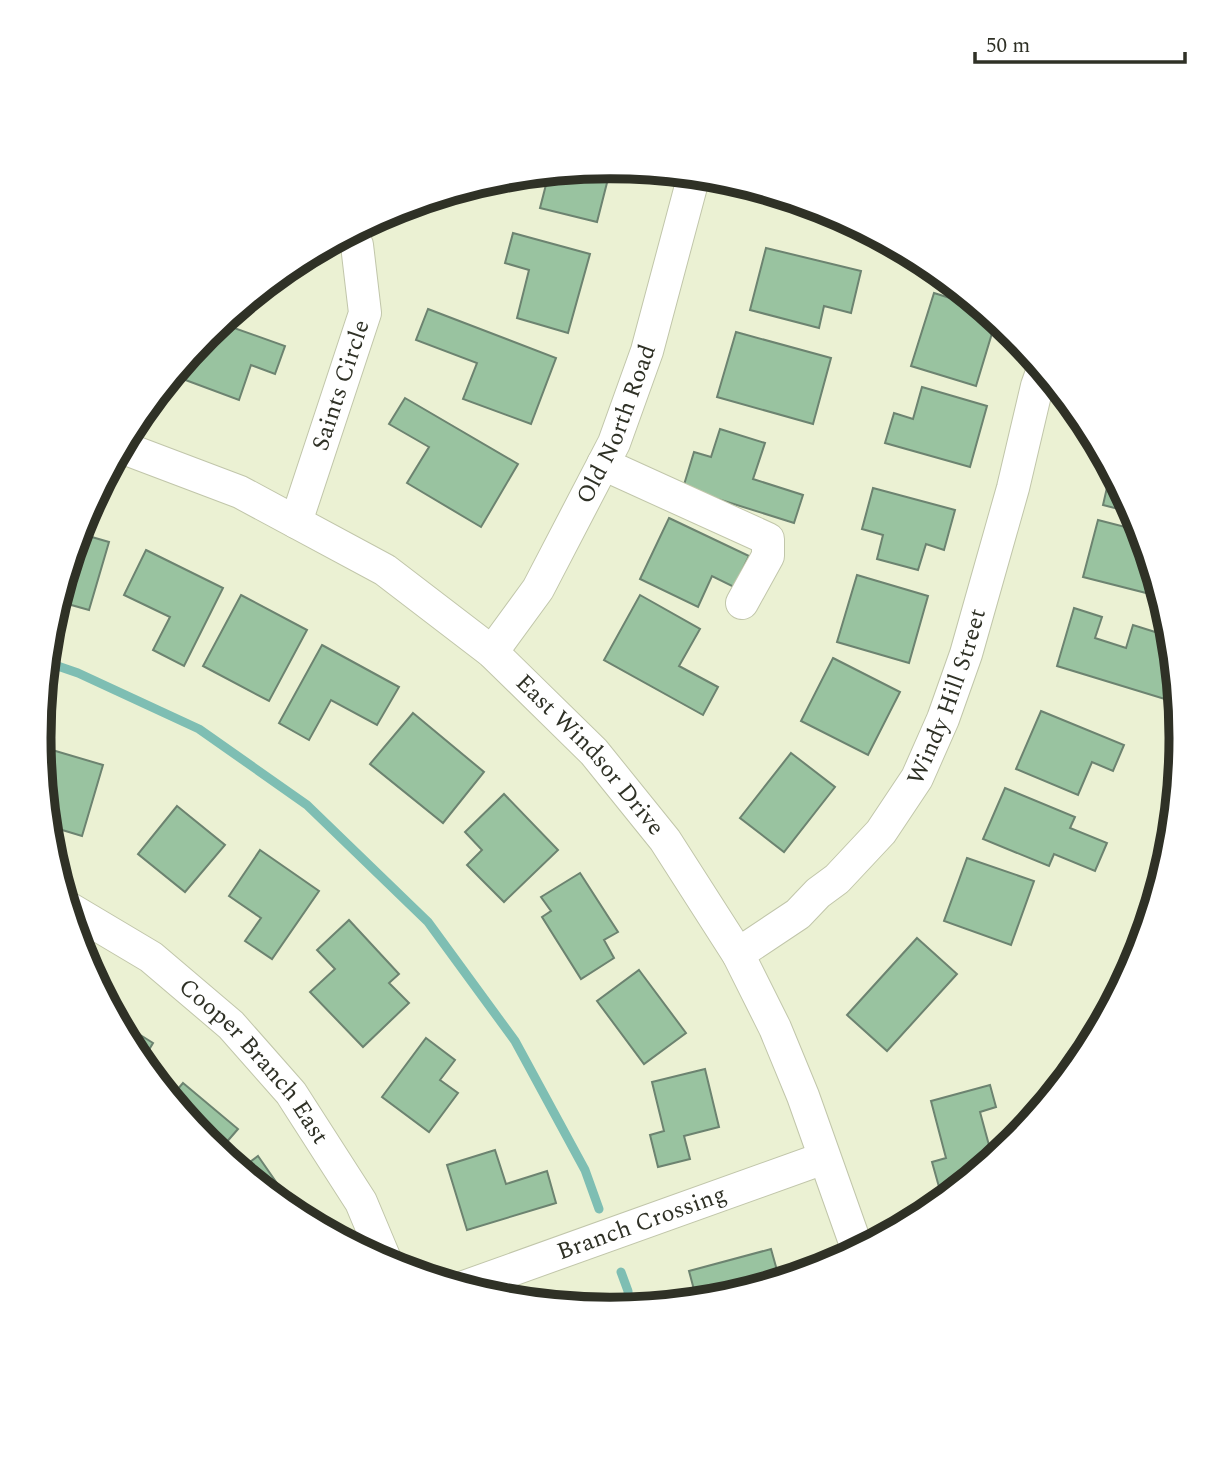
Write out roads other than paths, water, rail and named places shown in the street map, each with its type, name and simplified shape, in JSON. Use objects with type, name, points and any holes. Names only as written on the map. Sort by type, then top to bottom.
[{"type":"street","name":"Old North Road","points":[[492,652],[538,589],[614,443],[647,351],[691,185]]},
{"type":"street","name":"Saints Circle","points":[[296,522],[365,313],[357,245]]},
{"type":"street","name":"Windy Hill Street","points":[[738,954],[798,914],[837,878],[881,832],[917,778],[943,719],[966,654],[1040,381]]},
{"type":"street","name":"East Windsor Drive","points":[[131,451],[240,492],[385,570],[492,652],[594,751],[665,840],[738,954],[775,1028],[803,1096],[854,1241]]},
{"type":"street","points":[[603,464],[768,539],[768,556],[742,603]]},
{"type":"street","name":"Cooper Branch East","points":[[79,914],[151,957],[231,1025],[291,1093],[361,1202],[380,1248]]},
{"type":"street","name":"Branch Crossing","points":[[478,1282],[824,1158]]},
{"type":"waterway","points":[[56,665],[199,729],[307,805],[428,922],[515,1041],[585,1170],[599,1209]]},
{"type":"waterway","points":[[621,1272],[628,1298]]}]
